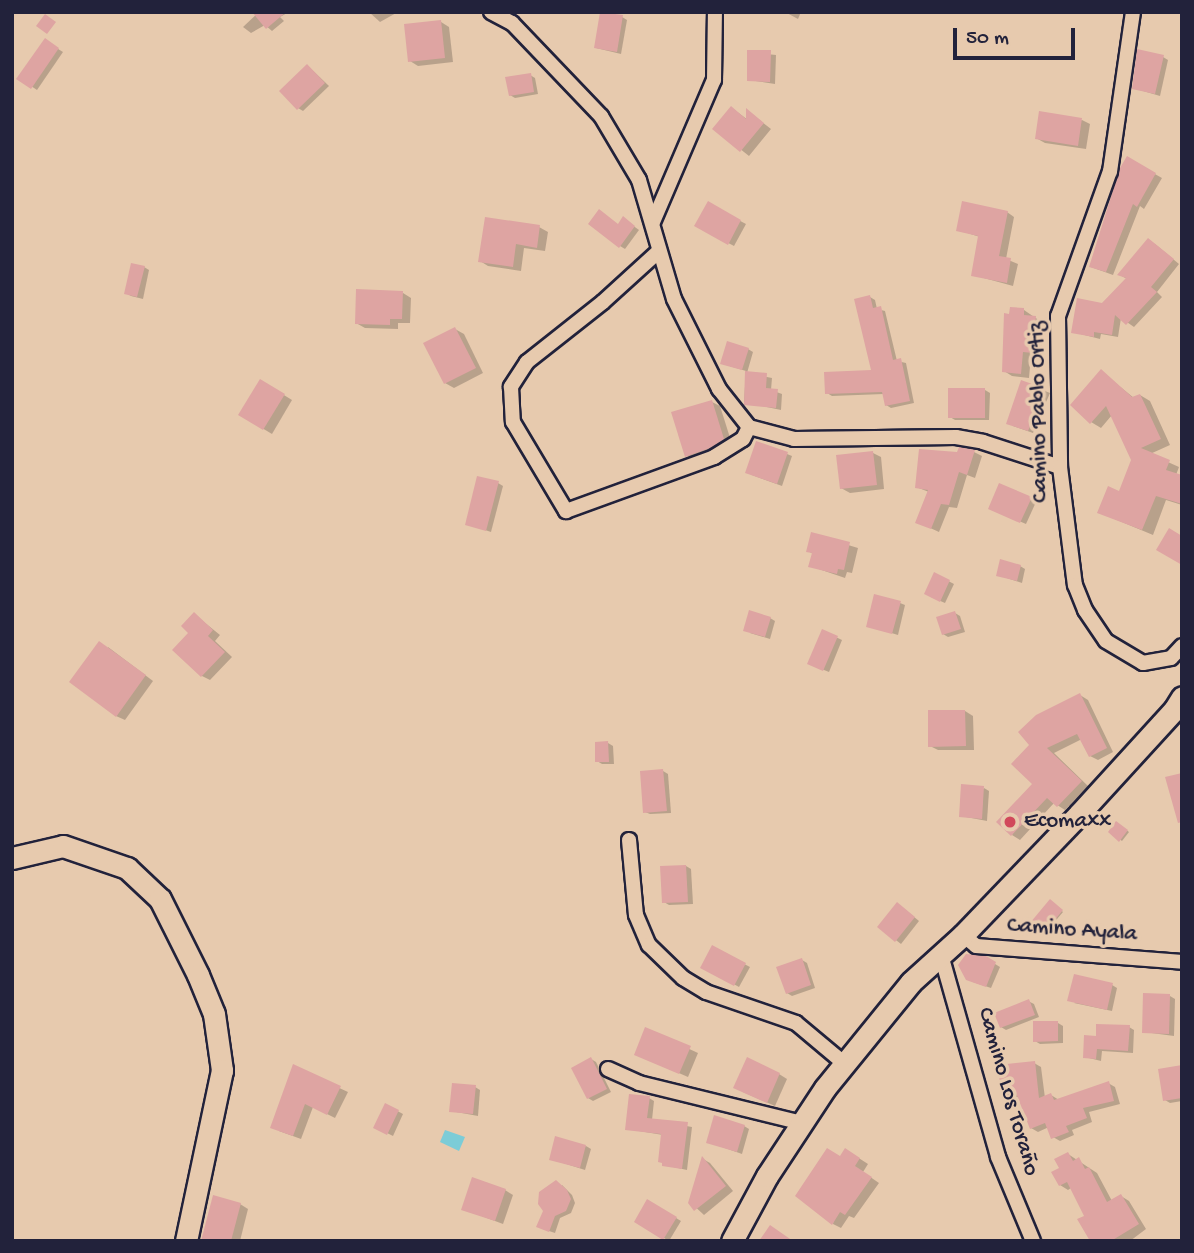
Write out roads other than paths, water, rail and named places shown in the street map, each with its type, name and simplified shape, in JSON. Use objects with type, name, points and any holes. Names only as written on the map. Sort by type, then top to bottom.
[{"type":"street","points":[[491,12],[512,23],[601,116],[639,180],[674,299],[713,378],[749,427],[794,439],[956,437],[1060,467]]},
{"type":"street","points":[[653,222],[715,80],[715,12]]},
{"type":"street","name":"Camino Pablo Ortiz","points":[[1128,16],[1110,170],[1058,316],[1060,467],[1075,585],[1085,610],[1106,641],[1143,663],[1171,657],[1182,646]]},
{"type":"street","points":[[659,251],[603,302],[527,362],[511,387],[513,422],[566,511],[714,457],[743,439],[749,427]]},
{"type":"street","points":[[732,1241],[767,1176],[802,1123],[911,982],[963,935],[1079,814],[1174,710],[1182,697]]},
{"type":"street","points":[[629,840],[636,915],[649,945],[683,978],[706,992],[796,1023],[845,1064]]},
{"type":"street","points":[[12,858],[63,846],[127,868],[160,900],[198,975],[214,1014],[222,1070],[186,1241]]},
{"type":"street","name":"Camino Ayala","points":[[963,935],[976,946],[1182,962]]},
{"type":"street","name":"Camino Los Toraño","points":[[941,955],[998,1157],[1033,1241]]},
{"type":"street","points":[[608,1069],[639,1083],[802,1123]]},
{"type":"water","points":[[445,1130],[465,1137],[459,1151],[440,1142]]},
{"type":"place","name":"Ecomaxx","points":[[1010,822]]}]
